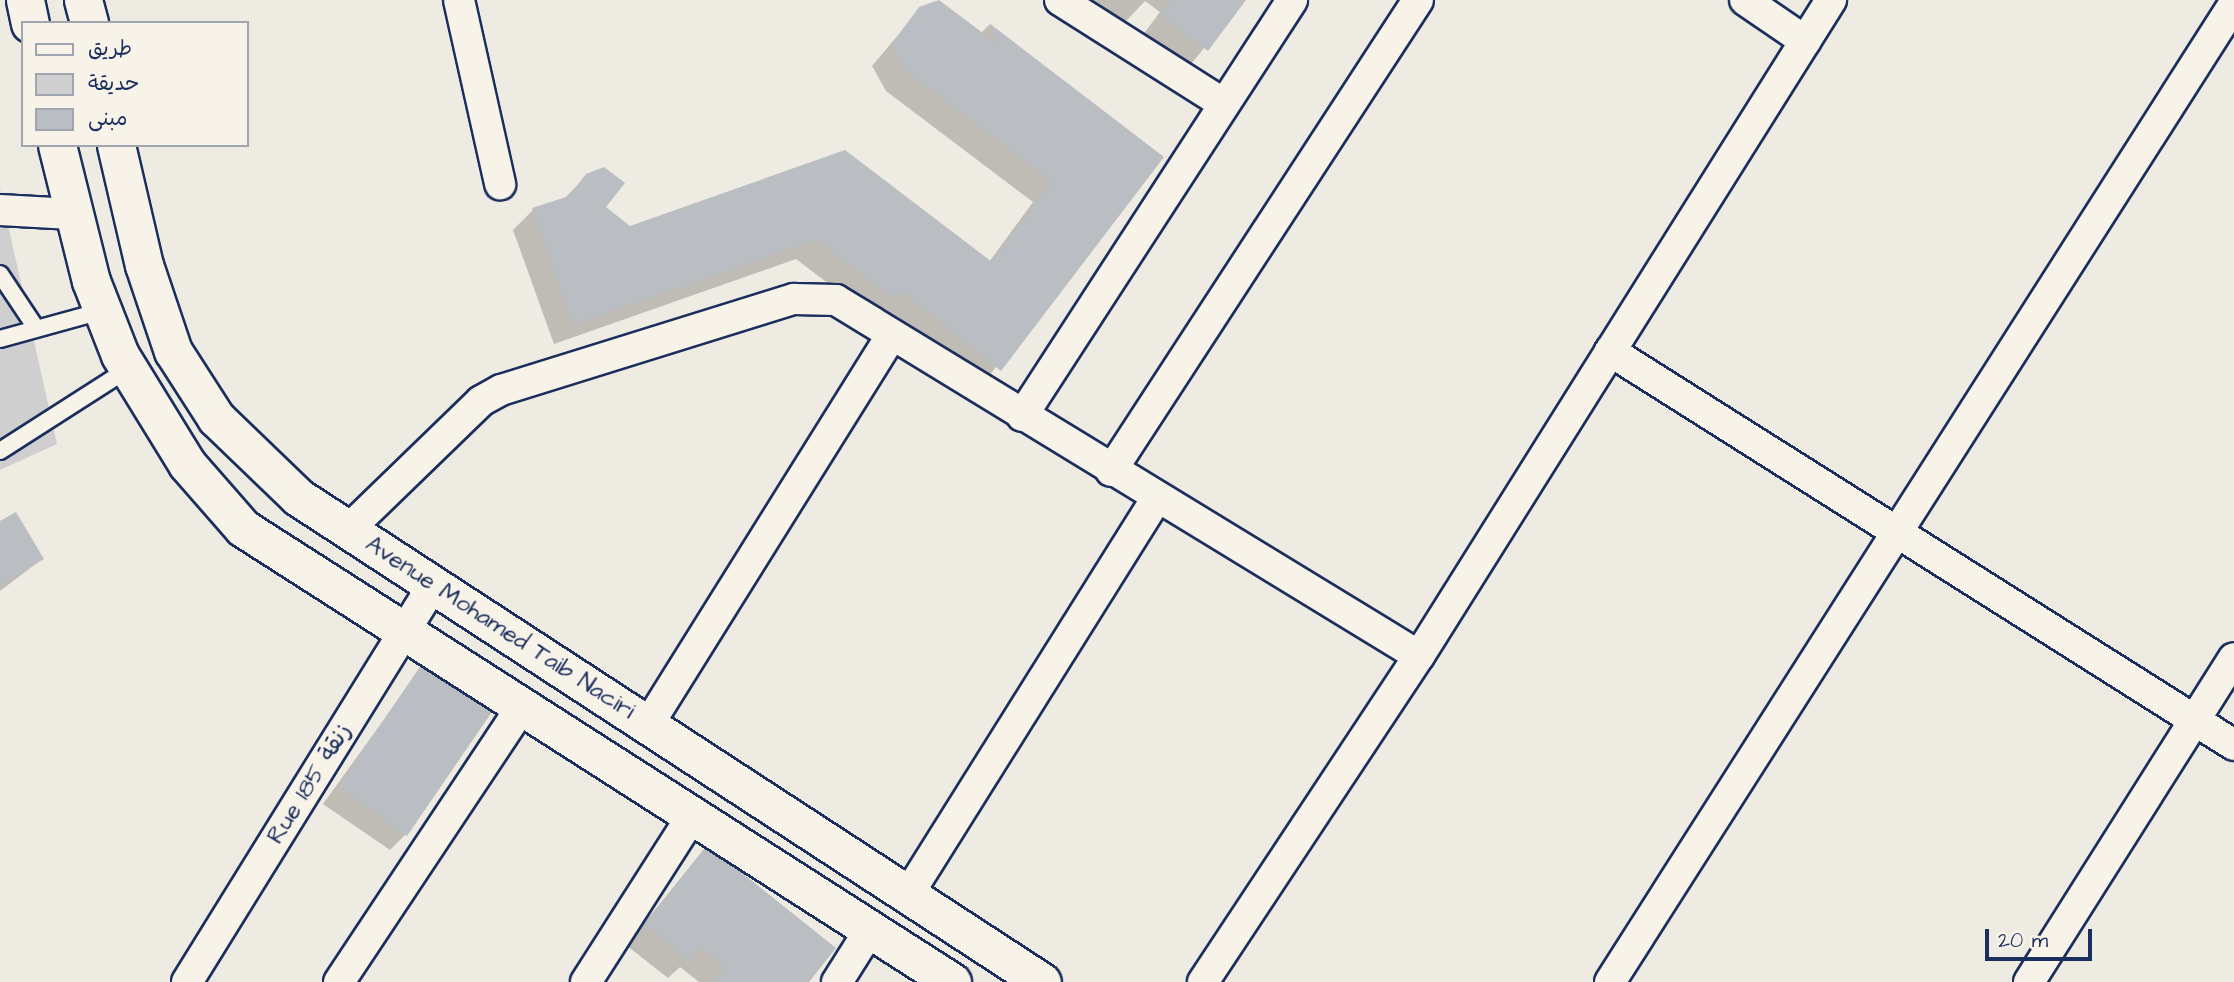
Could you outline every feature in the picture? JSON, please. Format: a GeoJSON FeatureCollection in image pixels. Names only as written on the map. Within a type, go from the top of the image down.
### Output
{"type":"FeatureCollection","features":[{"type":"Feature","properties":{"kind":"street"},"geometry":{"type":"LineString","coordinates":[[25,0],[30,21]]}},
{"type":"Feature","properties":{"kind":"street"},"geometry":{"type":"LineString","coordinates":[[83,0],[88,21]]}},
{"type":"Feature","properties":{"kind":"street"},"geometry":{"type":"LineString","coordinates":[[459,0],[500,184]]}},
{"type":"Feature","properties":{"kind":"street"},"geometry":{"type":"LineString","coordinates":[[1060,0],[1224,104]]}},
{"type":"Feature","properties":{"kind":"street"},"geometry":{"type":"LineString","coordinates":[[1022,416],[1292,0]]}},
{"type":"Feature","properties":{"kind":"street"},"geometry":{"type":"LineString","coordinates":[[1111,471],[1418,0]]}},
{"type":"Feature","properties":{"kind":"street"},"geometry":{"type":"LineString","coordinates":[[1745,0],[1805,41]]}},
{"type":"Feature","properties":{"kind":"street"},"geometry":{"type":"LineString","coordinates":[[1203,982],[1419,656],[1831,0]]}},
{"type":"Feature","properties":{"kind":"street"},"geometry":{"type":"LineString","coordinates":[[1610,982],[1901,533],[2234,4]]}},
{"type":"Feature","properties":{"kind":"street"},"geometry":{"type":"LineString","coordinates":[[57,147],[72,214],[102,311],[128,369],[187,464],[243,528],[952,982]]}},
{"type":"Feature","properties":{"kind":"street","name":"Avenue Mohamed Taib Naciri"},"geometry":{"type":"LineString","coordinates":[[117,147],[144,265],[173,351],[216,418],[298,497],[1042,982]]}},
{"type":"Feature","properties":{"kind":"street"},"geometry":{"type":"LineString","coordinates":[[0,210],[72,214]]}},
{"type":"Feature","properties":{"kind":"street"},"geometry":{"type":"LineString","coordinates":[[348,530],[481,401],[500,390],[794,299],[836,300],[1156,499],[1419,656]]}},
{"type":"Feature","properties":{"kind":"street"},"geometry":{"type":"LineString","coordinates":[[648,725],[892,335]]}},
{"type":"Feature","properties":{"kind":"street"},"geometry":{"type":"LineString","coordinates":[[1610,351],[2234,745]]}},
{"type":"Feature","properties":{"kind":"street"},"geometry":{"type":"LineString","coordinates":[[909,893],[1156,499]]}},
{"type":"Feature","properties":{"kind":"street","name":"Rue 185 زنقة"},"geometry":{"type":"LineString","coordinates":[[187,982],[433,586]]}},
{"type":"Feature","properties":{"kind":"street"},"geometry":{"type":"LineString","coordinates":[[2029,982],[2234,658]]}},
{"type":"Feature","properties":{"kind":"street"},"geometry":{"type":"LineString","coordinates":[[339,982],[522,707]]}},
{"type":"Feature","properties":{"kind":"street"},"geometry":{"type":"LineString","coordinates":[[586,982],[692,816]]}},
{"type":"Feature","properties":{"kind":"street"},"geometry":{"type":"LineString","coordinates":[[836,982],[870,928]]}},
{"type":"Feature","properties":{"kind":"lane"},"geometry":{"type":"LineString","coordinates":[[0,274],[36,328]]}},
{"type":"Feature","properties":{"kind":"lane"},"geometry":{"type":"LineString","coordinates":[[0,339],[102,311]]}},
{"type":"Feature","properties":{"kind":"lane"},"geometry":{"type":"LineString","coordinates":[[0,451],[128,369]]}},
{"type":"Feature","properties":{"kind":"green space"},"geometry":{"type":"Polygon","coordinates":[[[0,189],[57,444],[0,470],[0,189]]]}},
{"type":"Feature","properties":{"kind":"building"},"geometry":{"type":"Polygon","coordinates":[[[939,0],[996,43],[989,23],[1164,157],[1001,371],[904,293],[891,297],[816,240],[573,325],[532,208],[569,196],[586,174],[604,167],[625,183],[606,207],[630,226],[845,150],[992,262],[1052,182],[906,71],[891,45],[919,7],[939,0]]]}},
{"type":"Feature","properties":{"kind":"building"},"geometry":{"type":"Polygon","coordinates":[[[1172,0],[1246,0],[1208,51],[1161,16],[1172,0]]]}},
{"type":"Feature","properties":{"kind":"building"},"geometry":{"type":"Polygon","coordinates":[[[16,512],[44,559],[0,585],[0,521],[16,512]]]}},
{"type":"Feature","properties":{"kind":"building"},"geometry":{"type":"Polygon","coordinates":[[[428,655],[498,703],[407,836],[338,787],[428,655]]]}},
{"type":"Feature","properties":{"kind":"building"},"geometry":{"type":"Polygon","coordinates":[[[707,845],[836,948],[809,982],[714,982],[725,968],[699,947],[689,960],[644,924],[707,845]]]}}]}
